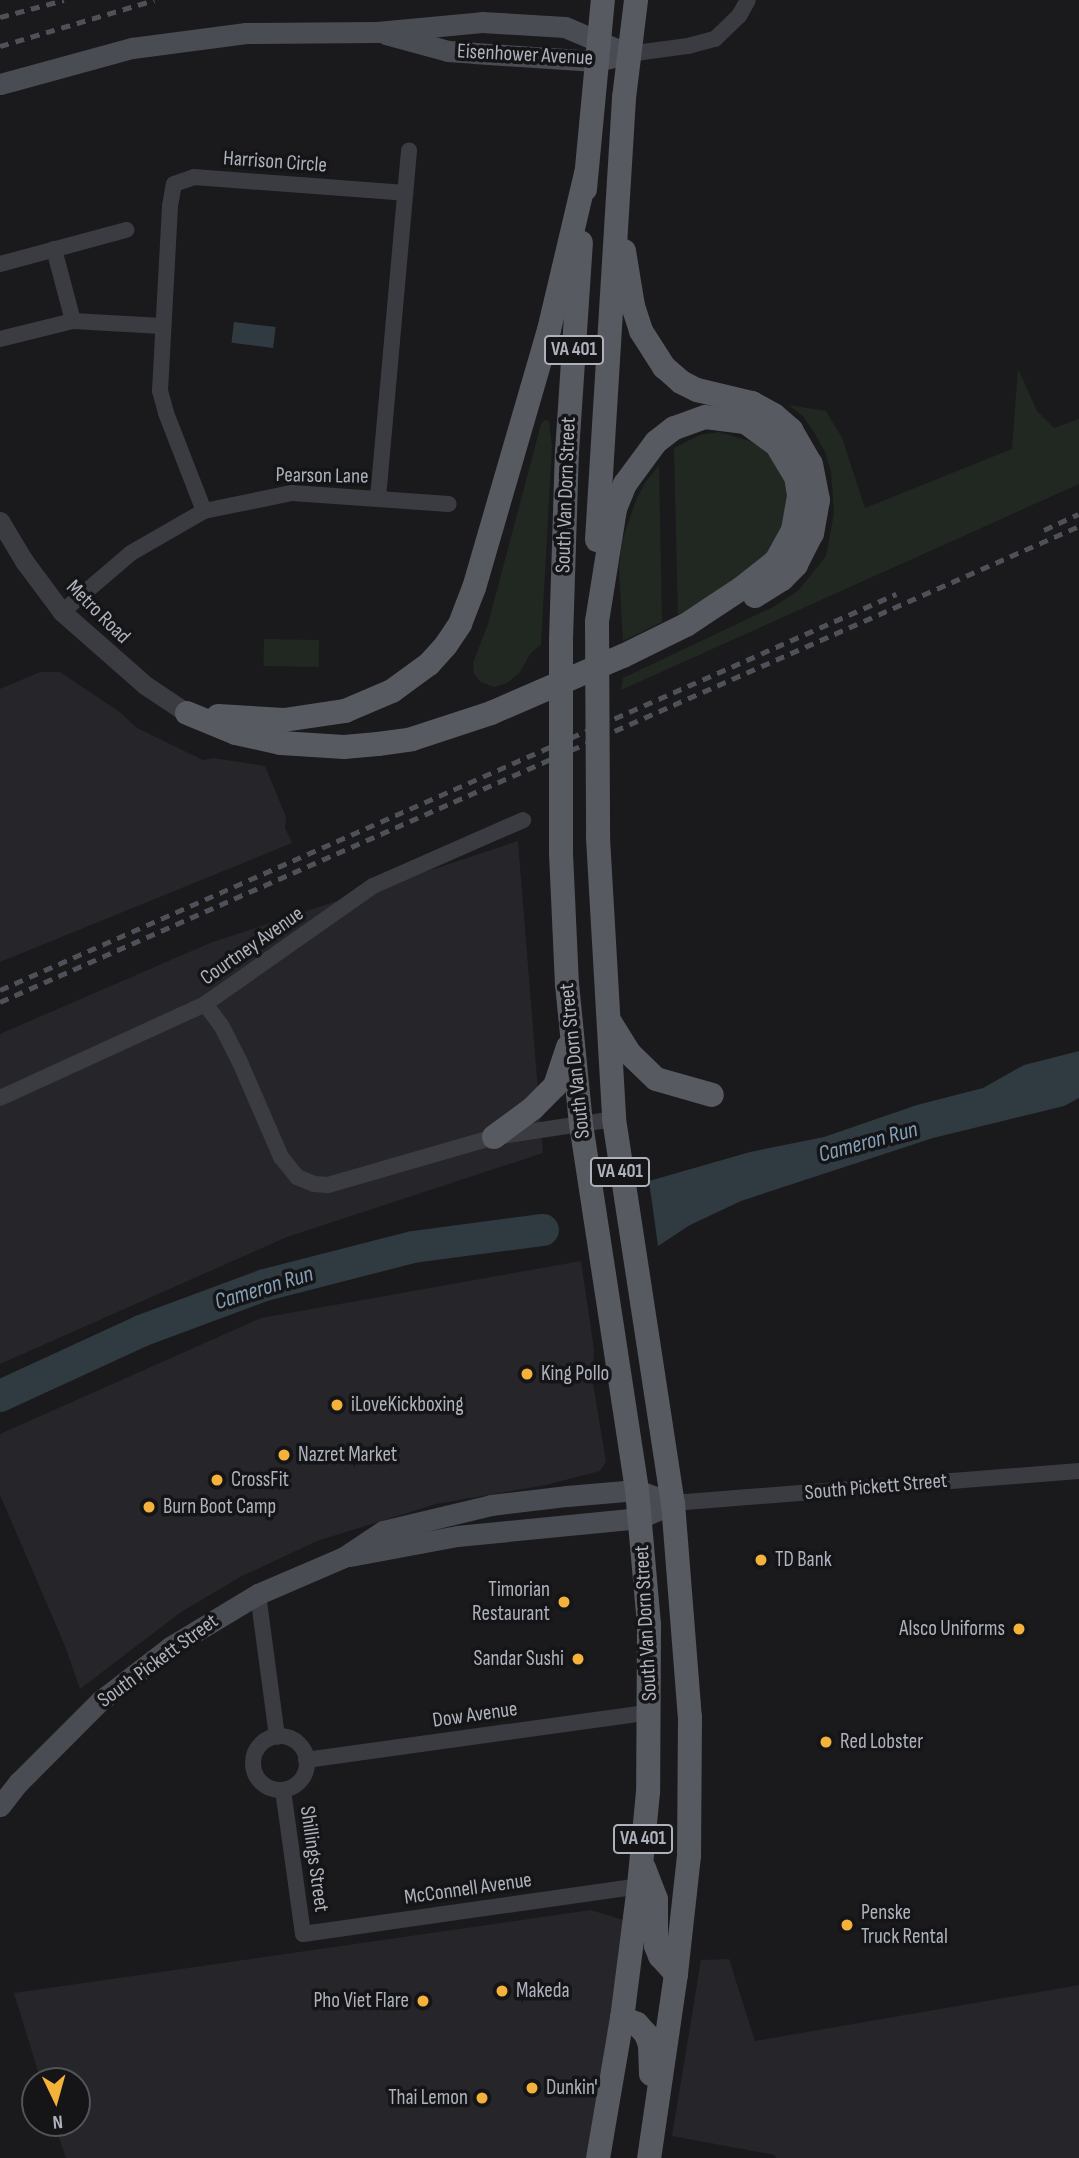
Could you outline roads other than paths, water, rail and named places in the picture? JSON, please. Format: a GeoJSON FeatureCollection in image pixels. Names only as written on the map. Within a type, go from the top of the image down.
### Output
{"type":"FeatureCollection","features":[{"type":"Feature","properties":{"kind":"main road","name":"South Van Dorn Street"},"geometry":{"type":"LineString","coordinates":[[598,2158],[622,2018],[639,1886],[650,1712],[649,1625],[637,1490],[580,1124],[563,932],[561,640],[567,452],[586,173],[603,0]]}},
{"type":"Feature","properties":{"kind":"main road","name":"South Van Dorn Street"},"geometry":{"type":"LineString","coordinates":[[636,0],[628,54],[597,523],[598,838],[614,1119],[673,1503],[690,1738],[689,1856],[676,1974],[650,2148]]}},
{"type":"Feature","properties":{"kind":"main road","name":"Eisenhower Avenue"},"geometry":{"type":"LineString","coordinates":[[0,84],[132,48],[214,35],[377,32],[482,22],[565,27],[597,51]]}},
{"type":"Feature","properties":{"kind":"main road","name":"Eisenhower Avenue"},"geometry":{"type":"LineString","coordinates":[[377,32],[448,51],[597,51],[628,54]]}},
{"type":"Feature","properties":{"kind":"main road"},"geometry":{"type":"LineString","coordinates":[[187,713],[284,720],[345,711],[392,691],[429,664],[446,645],[460,624],[474,588],[549,330],[586,173]]}},
{"type":"Feature","properties":{"kind":"main road"},"geometry":{"type":"LineString","coordinates":[[187,713],[236,733],[281,743],[344,747],[412,739],[491,713],[623,656],[686,625],[727,610],[782,579],[796,565],[817,516],[816,482],[803,446],[774,415],[752,403],[697,390],[681,382],[664,367],[650,348],[633,306],[619,189]]}},
{"type":"Feature","properties":{"kind":"main road"},"geometry":{"type":"LineString","coordinates":[[597,622],[615,509],[639,462],[656,442],[674,428],[705,417],[745,422],[777,445],[796,477],[798,513],[788,540],[776,561],[742,589],[686,625]]}},
{"type":"Feature","properties":{"kind":"main road"},"geometry":{"type":"LineString","coordinates":[[608,1019],[629,1052],[656,1080],[712,1095]]}},
{"type":"Feature","properties":{"kind":"main road"},"geometry":{"type":"LineString","coordinates":[[494,1137],[533,1108],[555,1086],[561,1075],[572,1029]]}},
{"type":"Feature","properties":{"kind":"main road","name":"South Pickett Street"},"geometry":{"type":"LineString","coordinates":[[0,1806],[19,1782],[100,1701],[170,1647],[258,1594],[344,1557],[383,1531],[445,1515],[529,1501],[637,1490],[673,1503]]}},
{"type":"Feature","properties":{"kind":"main road","name":"South Pickett Street"},"geometry":{"type":"LineString","coordinates":[[344,1557],[457,1536],[640,1518],[673,1503]]}},
{"type":"Feature","properties":{"kind":"main road"},"geometry":{"type":"LineString","coordinates":[[641,1861],[656,1899],[656,1945],[660,1956],[676,1974]]}},
{"type":"Feature","properties":{"kind":"main road"},"geometry":{"type":"LineString","coordinates":[[622,2018],[637,2024],[646,2034],[650,2045],[650,2148]]}},
{"type":"Feature","properties":{"kind":"street"},"geometry":{"type":"LineString","coordinates":[[628,54],[688,46],[715,38],[739,16],[748,0]]}},
{"type":"Feature","properties":{"kind":"street"},"geometry":{"type":"LineString","coordinates":[[378,498],[409,150]]}},
{"type":"Feature","properties":{"kind":"street","name":"Harrison Circle"},"geometry":{"type":"LineString","coordinates":[[204,511],[160,391],[170,206],[174,184],[181,179],[194,177],[405,193]]}},
{"type":"Feature","properties":{"kind":"street"},"geometry":{"type":"LineString","coordinates":[[0,264],[127,230]]}},
{"type":"Feature","properties":{"kind":"street"},"geometry":{"type":"LineString","coordinates":[[54,250],[73,321]]}},
{"type":"Feature","properties":{"kind":"street"},"geometry":{"type":"LineString","coordinates":[[0,339],[73,321],[162,326]]}},
{"type":"Feature","properties":{"kind":"street","name":"Pearson Lane"},"geometry":{"type":"LineString","coordinates":[[62,612],[131,553],[204,511],[292,493],[449,504]]}},
{"type":"Feature","properties":{"kind":"street","name":"Metro Road"},"geometry":{"type":"LineString","coordinates":[[0,521],[24,561],[62,612],[145,685],[187,713]]}},
{"type":"Feature","properties":{"kind":"street","name":"Courtney Avenue"},"geometry":{"type":"LineString","coordinates":[[0,1098],[205,1004],[373,886],[523,820]]}},
{"type":"Feature","properties":{"kind":"street"},"geometry":{"type":"LineString","coordinates":[[205,1004],[221,1025],[239,1060],[281,1157],[297,1177],[328,1185],[494,1137],[614,1119]]}},
{"type":"Feature","properties":{"kind":"street","name":"South Pickett Street"},"geometry":{"type":"LineString","coordinates":[[673,1503],[1079,1471]]}},
{"type":"Feature","properties":{"kind":"street"},"geometry":{"type":"LineString","coordinates":[[258,1594],[277,1737]]}},
{"type":"Feature","properties":{"kind":"street","name":"Dow Avenue"},"geometry":{"type":"LineString","coordinates":[[306,1760],[650,1712]]}},
{"type":"Feature","properties":{"kind":"street"},"geometry":{"type":"LineString","coordinates":[[277,1737],[296,1742],[306,1760],[302,1778],[284,1790],[263,1785],[253,1767],[258,1747],[277,1737]]}},
{"type":"Feature","properties":{"kind":"street","name":"Shillings Street"},"geometry":{"type":"LineString","coordinates":[[284,1790],[303,1934]]}},
{"type":"Feature","properties":{"kind":"street","name":"McConnell Avenue"},"geometry":{"type":"LineString","coordinates":[[303,1934],[639,1886]]}},
{"type":"Feature","properties":{"kind":"water"},"geometry":{"type":"Polygon","coordinates":[[[234,322],[276,327],[273,348],[231,343],[234,322]]]}},
{"type":"Feature","properties":{"kind":"water"},"geometry":{"type":"Polygon","coordinates":[[[1079,1051],[1079,1098],[1064,1106],[933,1138],[741,1201],[690,1225],[658,1246],[649,1181],[750,1152],[824,1137],[917,1105],[983,1088],[1024,1065],[1079,1051]]]}},
{"type":"Feature","properties":{"kind":"waterway","name":"Cameron Run"},"geometry":{"type":"LineString","coordinates":[[0,1396],[141,1331],[265,1285],[413,1247],[543,1230]]}},
{"type":"Feature","properties":{"kind":"railway"},"geometry":{"type":"LineString","coordinates":[[0,17],[64,0]]}},
{"type":"Feature","properties":{"kind":"railway"},"geometry":{"type":"LineString","coordinates":[[0,46],[154,0]]}},
{"type":"Feature","properties":{"kind":"railway"},"geometry":{"type":"LineString","coordinates":[[1044,530],[1079,514]]}},
{"type":"Feature","properties":{"kind":"railway"},"geometry":{"type":"LineString","coordinates":[[0,1002],[1079,526]]}},
{"type":"Feature","properties":{"kind":"railway"},"geometry":{"type":"LineString","coordinates":[[0,990],[896,594]]}},
{"type":"Feature","properties":{"kind":"place","name":"King Pollo"},"geometry":{"type":"Point","coordinates":[527,1374]}},
{"type":"Feature","properties":{"kind":"place","name":"iLoveKickboxing"},"geometry":{"type":"Point","coordinates":[337,1405]}},
{"type":"Feature","properties":{"kind":"place","name":"Nazret Market"},"geometry":{"type":"Point","coordinates":[284,1455]}},
{"type":"Feature","properties":{"kind":"place","name":"CrossFit"},"geometry":{"type":"Point","coordinates":[217,1480]}},
{"type":"Feature","properties":{"kind":"place","name":"Burn Boot Camp"},"geometry":{"type":"Point","coordinates":[149,1507]}},
{"type":"Feature","properties":{"kind":"place","name":"TD Bank"},"geometry":{"type":"Point","coordinates":[761,1560]}},
{"type":"Feature","properties":{"kind":"place","name":"Timorian Restaurant"},"geometry":{"type":"Point","coordinates":[564,1602]}},
{"type":"Feature","properties":{"kind":"place","name":"Alsco Uniforms"},"geometry":{"type":"Point","coordinates":[1019,1629]}},
{"type":"Feature","properties":{"kind":"place","name":"Sandar Sushi"},"geometry":{"type":"Point","coordinates":[578,1659]}},
{"type":"Feature","properties":{"kind":"place","name":"Red Lobster"},"geometry":{"type":"Point","coordinates":[826,1742]}},
{"type":"Feature","properties":{"kind":"place","name":"Penske Truck Rental"},"geometry":{"type":"Point","coordinates":[847,1925]}},
{"type":"Feature","properties":{"kind":"place","name":"Makeda"},"geometry":{"type":"Point","coordinates":[502,1991]}},
{"type":"Feature","properties":{"kind":"place","name":"Pho Viet Flare"},"geometry":{"type":"Point","coordinates":[423,2001]}},
{"type":"Feature","properties":{"kind":"place","name":"Dunkin'"},"geometry":{"type":"Point","coordinates":[532,2088]}},
{"type":"Feature","properties":{"kind":"place","name":"Thai Lemon"},"geometry":{"type":"Point","coordinates":[482,2098]}}]}
